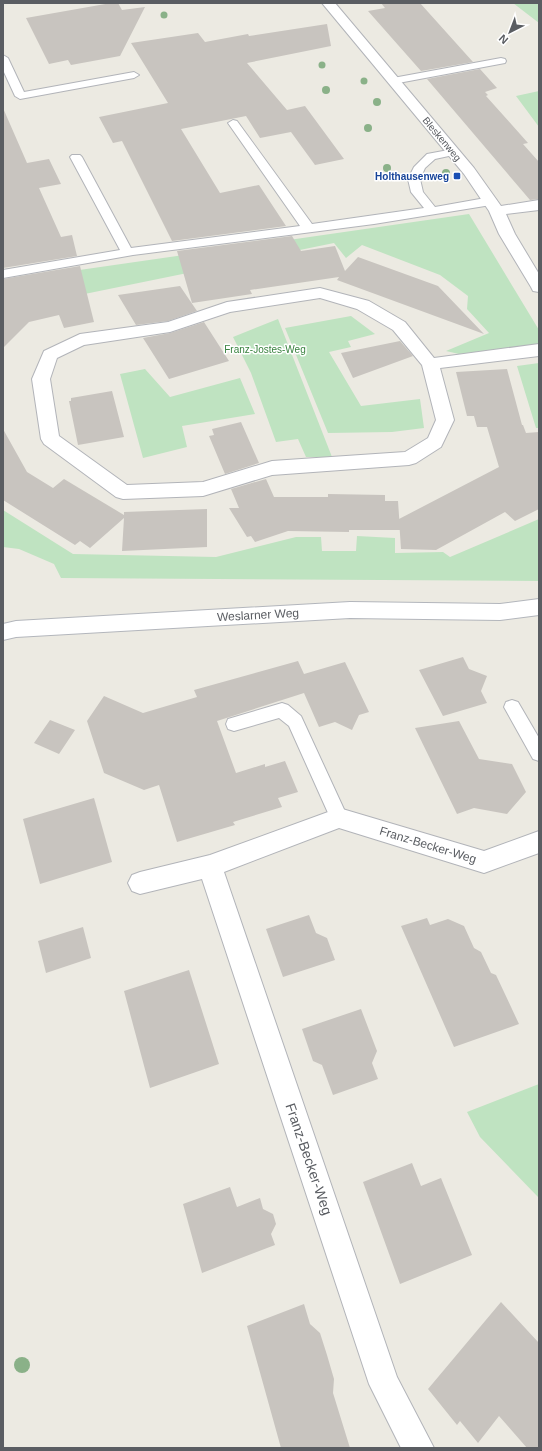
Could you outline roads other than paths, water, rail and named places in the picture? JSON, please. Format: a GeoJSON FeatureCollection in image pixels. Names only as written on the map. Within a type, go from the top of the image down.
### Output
{"type":"FeatureCollection","features":[{"type":"Feature","properties":{"kind":"street","name":"Bleskenweg"},"geometry":{"type":"LineString","coordinates":[[328,3],[454,152],[494,206],[507,234],[539,287]]}},
{"type":"Feature","properties":{"kind":"street"},"geometry":{"type":"LineString","coordinates":[[494,206],[539,205]]}},
{"type":"Feature","properties":{"kind":"street"},"geometry":{"type":"LineString","coordinates":[[320,293],[364,305],[399,326],[430,364],[445,420],[435,442],[410,458],[272,468],[203,489],[123,492],[50,438],[41,379],[50,355],[80,340],[170,327],[227,307],[320,293]]}},
{"type":"Feature","properties":{"kind":"street"},"geometry":{"type":"LineString","coordinates":[[430,364],[539,350]]}},
{"type":"Feature","properties":{"kind":"street","name":"Weslarner Weg"},"geometry":{"type":"LineString","coordinates":[[7,629],[350,610],[500,612],[539,607]]}},
{"type":"Feature","properties":{"kind":"street","name":"Weslarner Weg"},"geometry":{"type":"LineString","coordinates":[[500,612],[539,620]]}},
{"type":"Feature","properties":{"kind":"street"},"geometry":{"type":"LineString","coordinates":[[140,883],[210,866],[339,818]]}},
{"type":"Feature","properties":{"kind":"street","name":"Franz-Becker-Weg"},"geometry":{"type":"LineString","coordinates":[[339,818],[484,862],[539,842]]}},
{"type":"Feature","properties":{"kind":"street","name":"Franz-Becker-Weg"},"geometry":{"type":"LineString","coordinates":[[210,866],[384,1384],[418,1448]]}},
{"type":"Feature","properties":{"kind":"lane"},"geometry":{"type":"LineString","coordinates":[[3,58],[20,96],[134,75]]}},
{"type":"Feature","properties":{"kind":"lane"},"geometry":{"type":"LineString","coordinates":[[393,81],[501,60]]}},
{"type":"Feature","properties":{"kind":"lane"},"geometry":{"type":"LineString","coordinates":[[233,123],[308,228]]}},
{"type":"Feature","properties":{"kind":"lane"},"geometry":{"type":"LineString","coordinates":[[431,210],[417,192],[414,179],[420,167],[431,156],[454,152]]}},
{"type":"Feature","properties":{"kind":"lane"},"geometry":{"type":"LineString","coordinates":[[76,157],[127,252]]}},
{"type":"Feature","properties":{"kind":"lane"},"geometry":{"type":"LineString","coordinates":[[3,274],[127,252],[374,220],[431,210],[494,206]]}},
{"type":"Feature","properties":{"kind":"lane"},"geometry":{"type":"LineString","coordinates":[[512,706],[539,754]]}},
{"type":"Feature","properties":{"kind":"lane"},"geometry":{"type":"LineString","coordinates":[[234,724],[282,710],[295,721],[339,818]]}},
{"type":"Feature","properties":{"kind":"place","name":"Holthausenweg"},"geometry":{"type":"Point","coordinates":[457,176]}},
{"type":"Feature","properties":{"kind":"park label","name":"Franz-Jostes-Weg"},"geometry":{"type":"Point","coordinates":[265,349]}}]}
